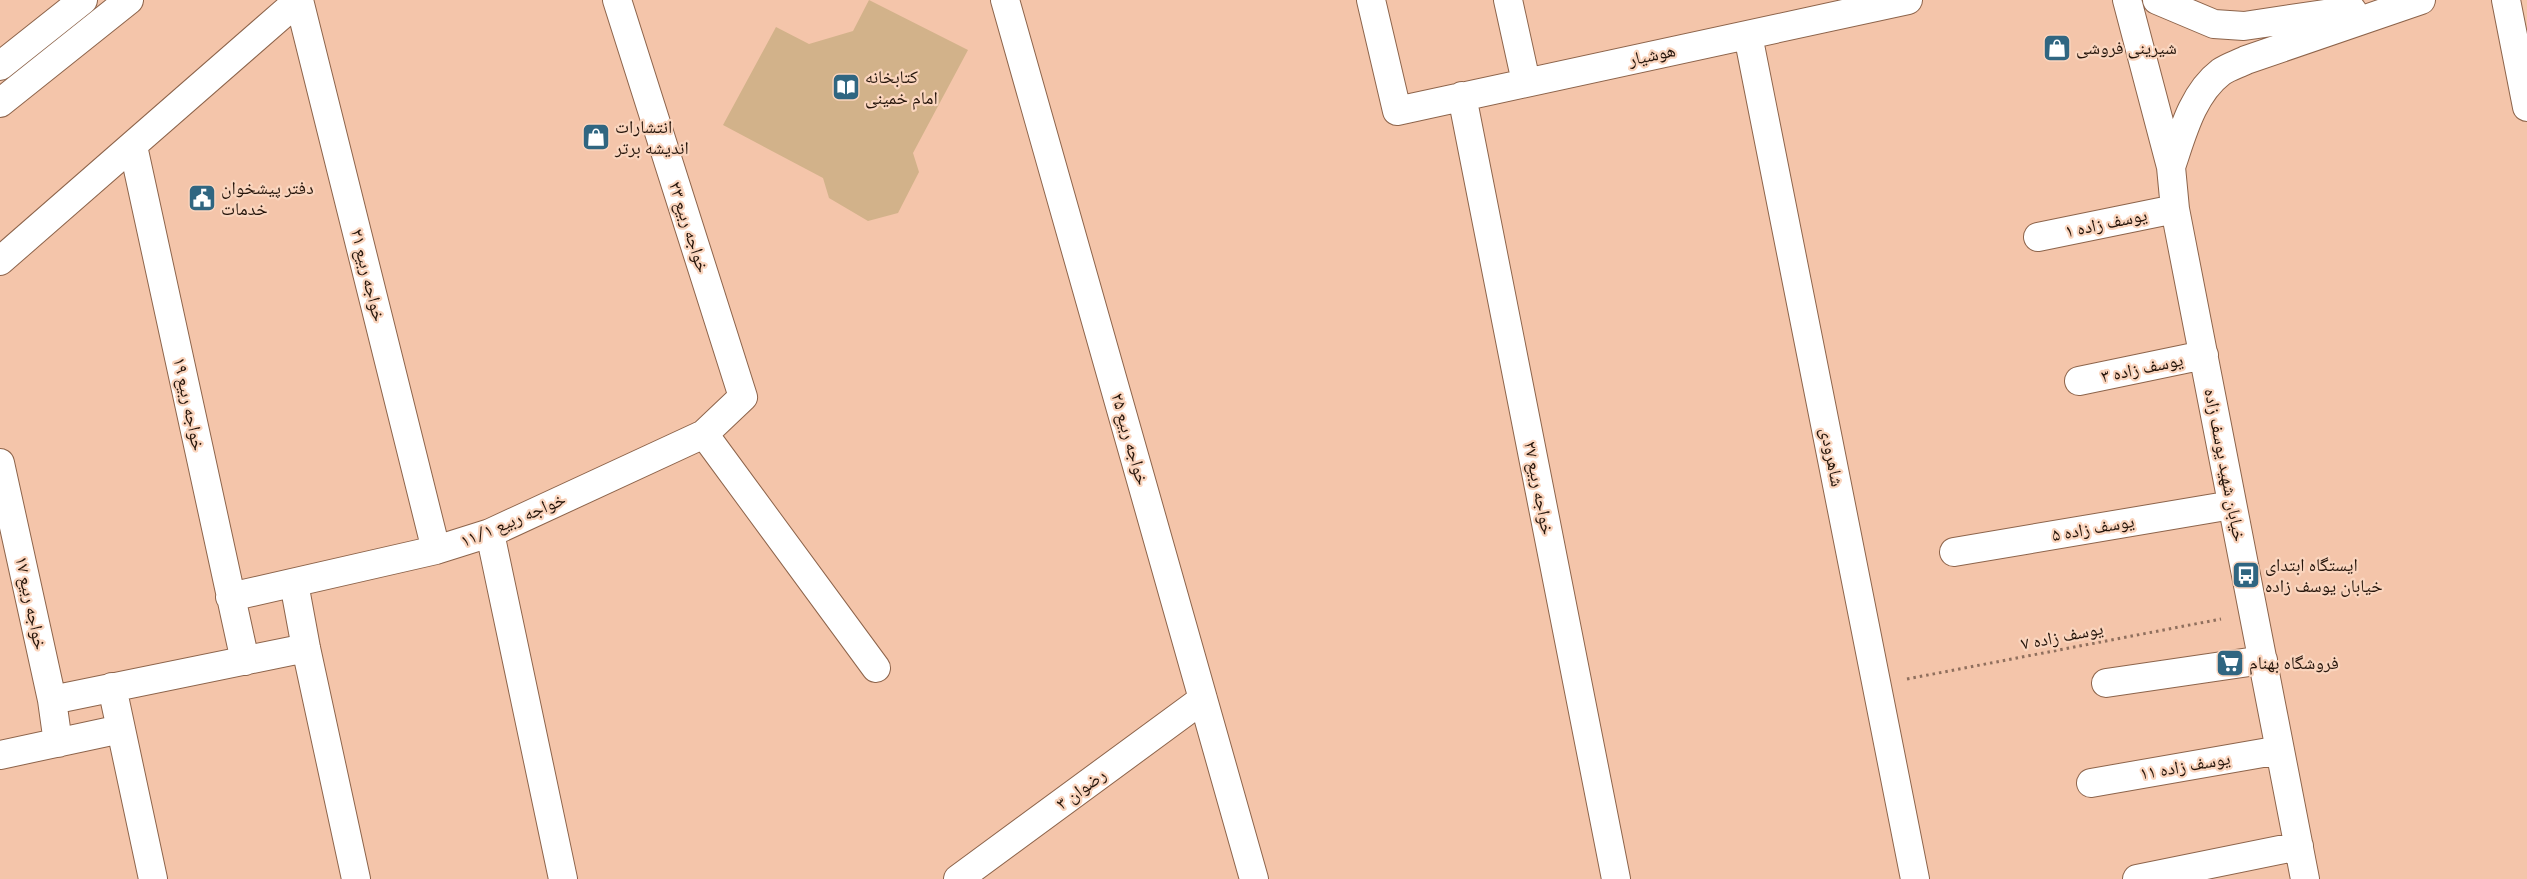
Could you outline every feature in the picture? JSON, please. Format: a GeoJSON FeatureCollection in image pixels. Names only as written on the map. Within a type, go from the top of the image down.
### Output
{"type":"FeatureCollection","features":[{"type":"Feature","properties":{"kind":"street"},"geometry":{"type":"LineString","coordinates":[[0,66],[83,0]]}},
{"type":"Feature","properties":{"kind":"street"},"geometry":{"type":"LineString","coordinates":[[0,103],[129,0]]}},
{"type":"Feature","properties":{"kind":"street"},"geometry":{"type":"LineString","coordinates":[[0,261],[299,0]]}},
{"type":"Feature","properties":{"kind":"street","name":"خواجه ربیع ۲۱"},"geometry":{"type":"LineString","coordinates":[[299,0],[436,550]]}},
{"type":"Feature","properties":{"kind":"street","name":"خواجه ربیع ۲۳"},"geometry":{"type":"LineString","coordinates":[[617,0],[743,397]]}},
{"type":"Feature","properties":{"kind":"street","name":"خواجه ربیع ۲۵"},"geometry":{"type":"LineString","coordinates":[[1005,0],[1254,879]]}},
{"type":"Feature","properties":{"kind":"street","name":"هوشیار"},"geometry":{"type":"LineString","coordinates":[[1371,0],[1397,111],[1908,0]]}},
{"type":"Feature","properties":{"kind":"street"},"geometry":{"type":"LineString","coordinates":[[1508,0],[1526,82]]}},
{"type":"Feature","properties":{"kind":"street","name":"خیابان شهید یوسف زاده"},"geometry":{"type":"LineString","coordinates":[[2126,0],[2170,167],[2175,209],[2305,879]]}},
{"type":"Feature","properties":{"kind":"street"},"geometry":{"type":"LineString","coordinates":[[2158,0],[2214,24],[2244,26],[2421,0]]}},
{"type":"Feature","properties":{"kind":"street"},"geometry":{"type":"LineString","coordinates":[[2170,167],[2188,117],[2205,90],[2221,72],[2246,60],[2421,0]]}},
{"type":"Feature","properties":{"kind":"street"},"geometry":{"type":"LineString","coordinates":[[2506,0],[2527,107]]}},
{"type":"Feature","properties":{"kind":"street","name":"شاهرودی"},"geometry":{"type":"LineString","coordinates":[[1748,34],[1915,879]]}},
{"type":"Feature","properties":{"kind":"street","name":"خواجه ربیع ۲۷"},"geometry":{"type":"LineString","coordinates":[[1462,96],[1616,879]]}},
{"type":"Feature","properties":{"kind":"street","name":"خواجه ربیع ۱۹"},"geometry":{"type":"LineString","coordinates":[[133,146],[244,662]]}},
{"type":"Feature","properties":{"kind":"street","name":"یوسف زاده ۱"},"geometry":{"type":"LineString","coordinates":[[2038,237],[2175,209]]}},
{"type":"Feature","properties":{"kind":"street","name":"یوسف زاده ۳"},"geometry":{"type":"LineString","coordinates":[[2080,381],[2204,355]]}},
{"type":"Feature","properties":{"kind":"street","name":"خواجه ربیع ۱۱/۱"},"geometry":{"type":"LineString","coordinates":[[230,597],[436,550],[490,533],[704,434],[743,397]]}},
{"type":"Feature","properties":{"kind":"street"},"geometry":{"type":"LineString","coordinates":[[704,434],[876,668]]}},
{"type":"Feature","properties":{"kind":"street","name":"خواجه ربیع ۱۷"},"geometry":{"type":"LineString","coordinates":[[0,463],[52,700],[58,743]]}},
{"type":"Feature","properties":{"kind":"street","name":"یوسف زاده ۵"},"geometry":{"type":"LineString","coordinates":[[1954,552],[2232,505]]}},
{"type":"Feature","properties":{"kind":"street"},"geometry":{"type":"LineString","coordinates":[[490,533],[563,879]]}},
{"type":"Feature","properties":{"kind":"street"},"geometry":{"type":"LineString","coordinates":[[294,583],[306,648],[356,879]]}},
{"type":"Feature","properties":{"kind":"street"},"geometry":{"type":"LineString","coordinates":[[52,700],[306,648]]}},
{"type":"Feature","properties":{"kind":"street"},"geometry":{"type":"LineString","coordinates":[[2106,683],[2263,660]]}},
{"type":"Feature","properties":{"kind":"street"},"geometry":{"type":"LineString","coordinates":[[112,687],[153,879]]}},
{"type":"Feature","properties":{"kind":"street","name":"رضوان ۳"},"geometry":{"type":"LineString","coordinates":[[958,879],[1203,699]]}},
{"type":"Feature","properties":{"kind":"street"},"geometry":{"type":"LineString","coordinates":[[0,755],[121,729]]}},
{"type":"Feature","properties":{"kind":"street","name":"یوسف زاده ۱۱"},"geometry":{"type":"LineString","coordinates":[[2091,783],[2280,750]]}},
{"type":"Feature","properties":{"kind":"street"},"geometry":{"type":"LineString","coordinates":[[2137,879],[2299,846]]}},
{"type":"Feature","properties":{"kind":"path","name":"یوسف زاده ۷"},"geometry":{"type":"LineString","coordinates":[[1876,685],[2253,613]]}},
{"type":"Feature","properties":{"kind":"building","name":"کتابخانه امام خمینی"},"geometry":{"type":"Polygon","coordinates":[[[869,0],[968,50],[913,153],[919,172],[898,213],[868,221],[829,198],[823,178],[723,125],[776,27],[809,44],[853,31],[869,0]]]}},
{"type":"Feature","properties":{"kind":"place","name":"شیرینی فروشی"},"geometry":{"type":"Point","coordinates":[2057,48]}},
{"type":"Feature","properties":{"kind":"place","name":"کتابخانه امام خمینی"},"geometry":{"type":"Point","coordinates":[846,87]}},
{"type":"Feature","properties":{"kind":"place","name":"انتشارات اندیشه برتر"},"geometry":{"type":"Point","coordinates":[596,137]}},
{"type":"Feature","properties":{"kind":"place","name":"دفتر پیشخوان خدمات"},"geometry":{"type":"Point","coordinates":[202,198]}},
{"type":"Feature","properties":{"kind":"place","name":"ایستگاه ابتدای خیابان یوسف زاده"},"geometry":{"type":"Point","coordinates":[2246,575]}},
{"type":"Feature","properties":{"kind":"place","name":"فروشگاه بهنام"},"geometry":{"type":"Point","coordinates":[2230,663]}}]}
